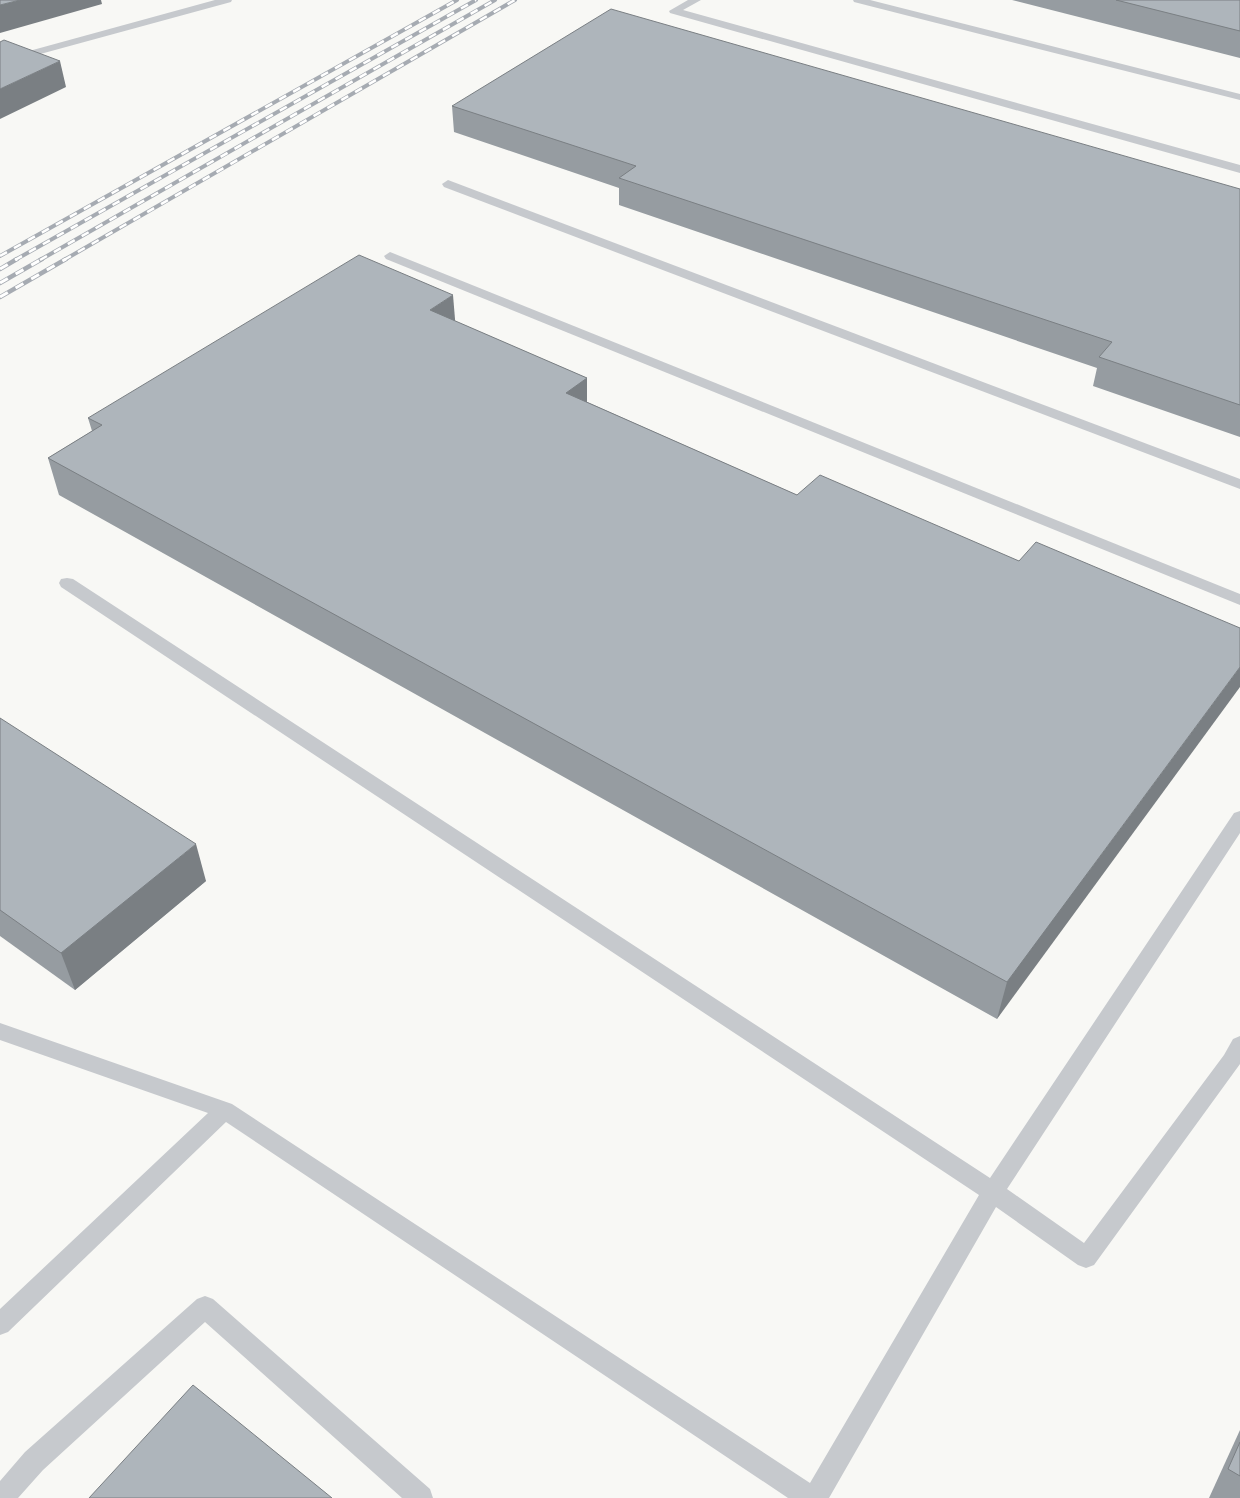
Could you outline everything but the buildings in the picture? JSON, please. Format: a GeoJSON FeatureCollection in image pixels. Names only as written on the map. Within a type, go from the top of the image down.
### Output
{"type":"FeatureCollection","features":[{"type":"Feature","properties":{"kind":"lane"},"geometry":{"type":"LineString","coordinates":[[0,62],[227,0]]}},
{"type":"Feature","properties":{"kind":"lane"},"geometry":{"type":"LineString","coordinates":[[696,0],[674,11],[1240,169]]}},
{"type":"Feature","properties":{"kind":"lane"},"geometry":{"type":"LineString","coordinates":[[858,0],[1240,97]]}},
{"type":"Feature","properties":{"kind":"lane"},"geometry":{"type":"LineString","coordinates":[[448,184],[1240,484]]}},
{"type":"Feature","properties":{"kind":"lane"},"geometry":{"type":"LineString","coordinates":[[390,256],[1240,600]]}},
{"type":"Feature","properties":{"kind":"lane"},"geometry":{"type":"LineString","coordinates":[[67,583],[993,1192],[1086,1258],[1231,1061],[1240,1045]]}},
{"type":"Feature","properties":{"kind":"lane"},"geometry":{"type":"LineString","coordinates":[[815,1498],[993,1192],[1240,818]]}},
{"type":"Feature","properties":{"kind":"lane"},"geometry":{"type":"LineString","coordinates":[[0,1031],[225,1110],[810,1498]]}},
{"type":"Feature","properties":{"kind":"lane"},"geometry":{"type":"LineString","coordinates":[[0,1324],[225,1110]]}},
{"type":"Feature","properties":{"kind":"lane"},"geometry":{"type":"LineString","coordinates":[[1,1498],[34,1461],[205,1307],[421,1498]]}},
{"type":"Feature","properties":{"kind":"railway"},"geometry":{"type":"LineString","coordinates":[[0,256],[457,0]]}},
{"type":"Feature","properties":{"kind":"railway"},"geometry":{"type":"LineString","coordinates":[[15,260],[476,0]]}},
{"type":"Feature","properties":{"kind":"railway"},"geometry":{"type":"LineString","coordinates":[[40,260],[495,0]]}},
{"type":"Feature","properties":{"kind":"railway"},"geometry":{"type":"LineString","coordinates":[[64,260],[515,0]]}},
{"type":"Feature","properties":{"kind":"railway"},"geometry":{"type":"LineString","coordinates":[[0,269],[17,259]]}},
{"type":"Feature","properties":{"kind":"railway"},"geometry":{"type":"LineString","coordinates":[[0,283],[42,259]]}},
{"type":"Feature","properties":{"kind":"railway"},"geometry":{"type":"LineString","coordinates":[[0,297],[66,259]]}}]}
